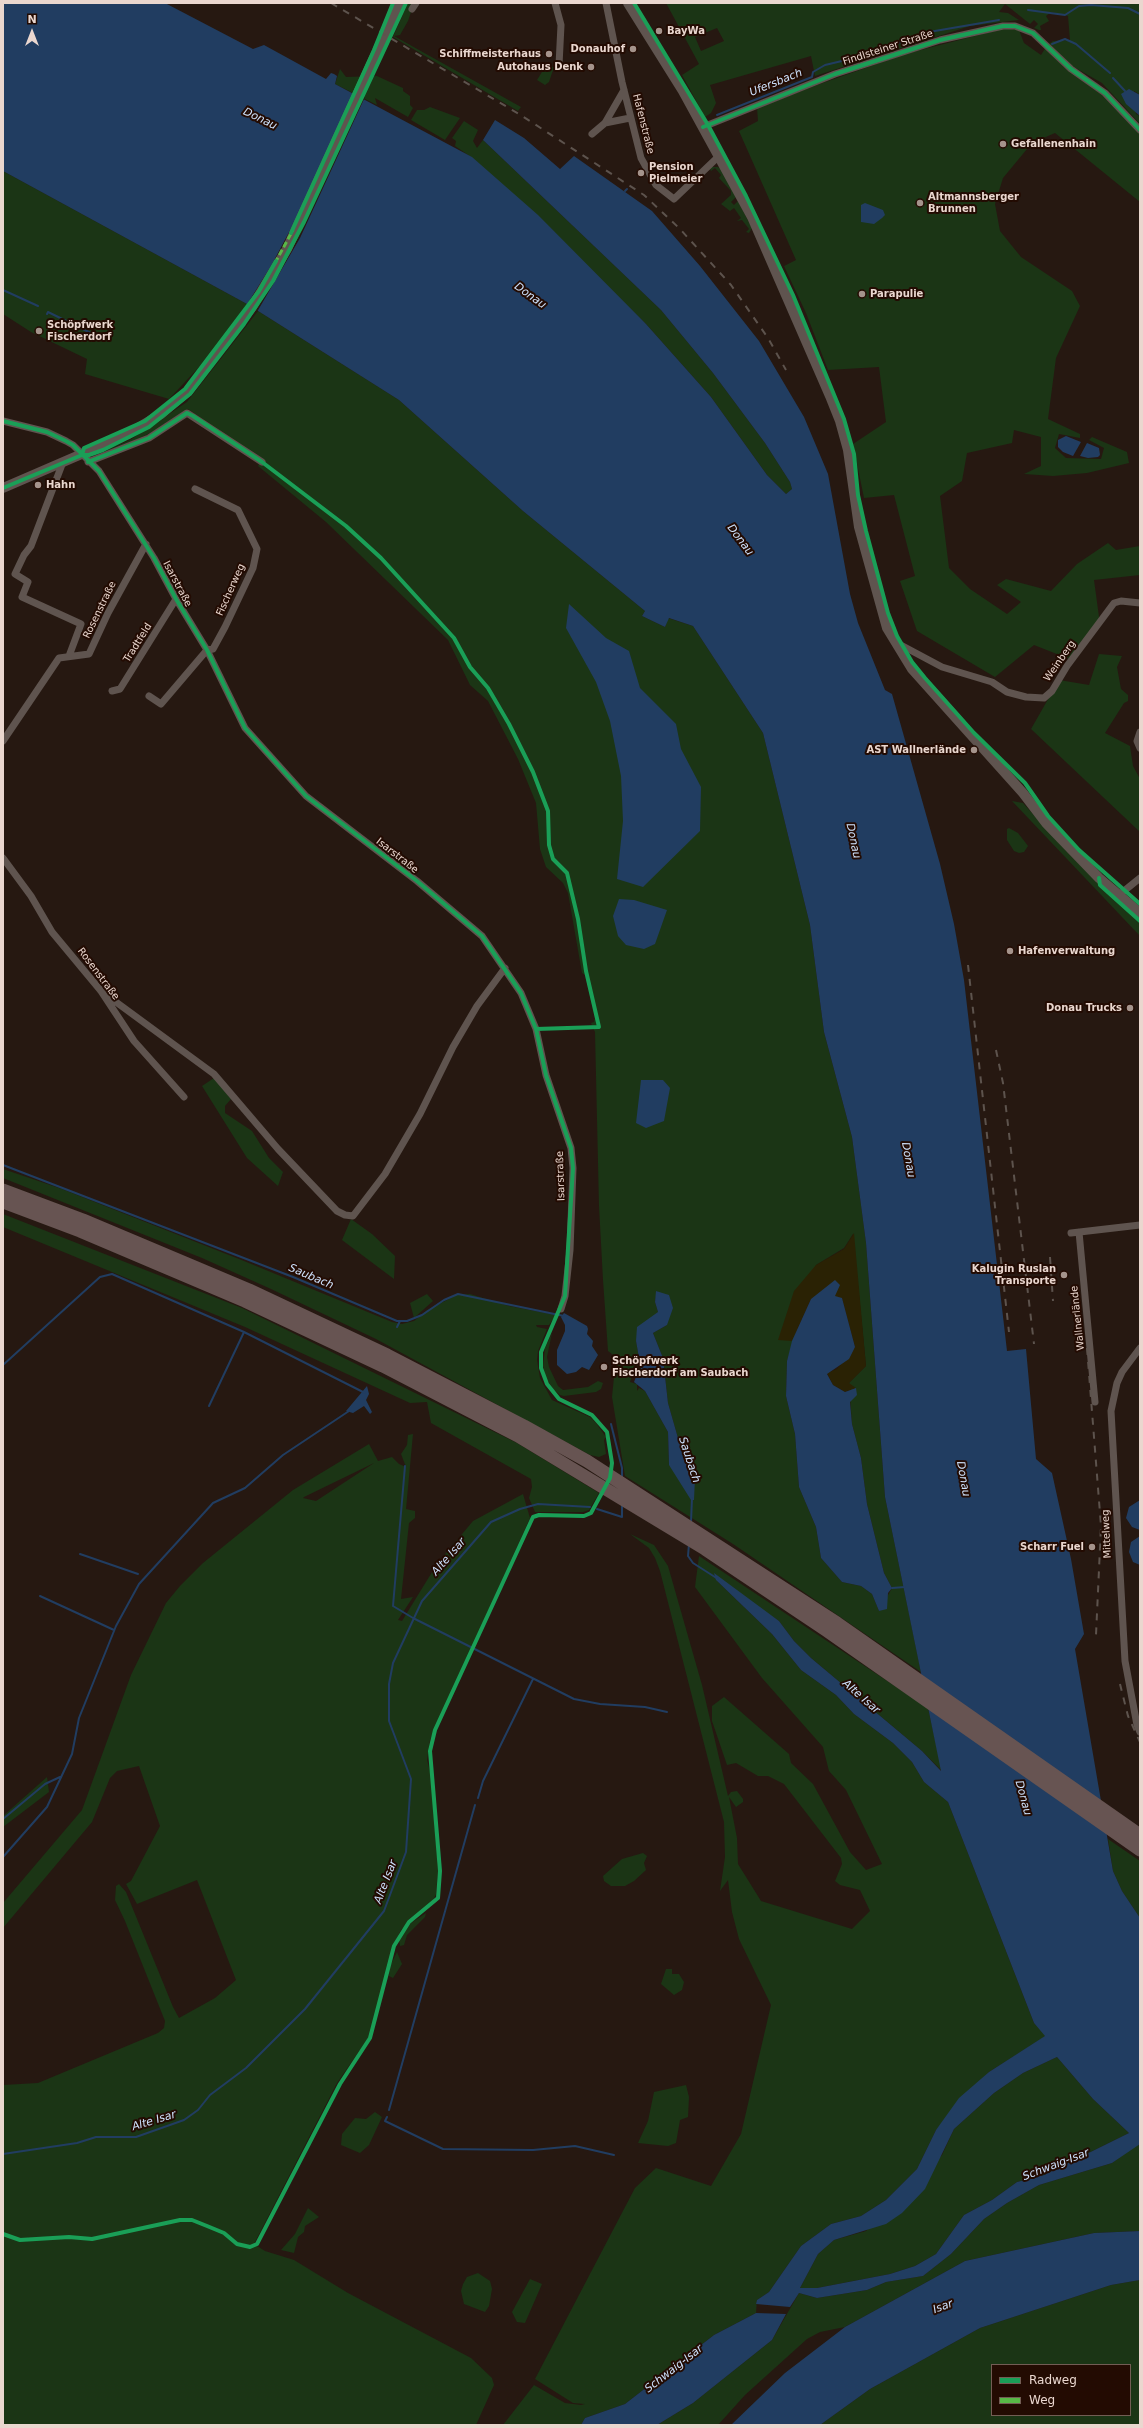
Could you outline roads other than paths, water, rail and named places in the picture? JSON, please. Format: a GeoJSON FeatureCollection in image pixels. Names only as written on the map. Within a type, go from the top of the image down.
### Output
{"type":"FeatureCollection","features":[{"type":"Feature","properties":{"kind":"highway"},"geometry":{"type":"LineString","coordinates":[[3,1190],[83,1220],[249,1290],[387,1355],[524,1426],[826,1630],[1140,1850]]}},
{"type":"Feature","properties":{"kind":"highway"},"geometry":{"type":"LineString","coordinates":[[3,1202],[80,1231],[252,1304],[383,1366],[518,1436],[583,1466],[837,1623],[1140,1835]]}},
{"type":"Feature","properties":{"kind":"main road"},"geometry":{"type":"LineString","coordinates":[[3,488],[63,462],[85,458],[147,424],[174,405],[188,391],[242,322],[271,278],[317,187],[399,3]]}},
{"type":"Feature","properties":{"kind":"main road"},"geometry":{"type":"LineString","coordinates":[[628,3],[703,127],[758,230],[840,421],[848,450],[859,527],[882,612],[895,642],[912,669],[931,692],[1023,793],[1046,823],[1119,895],[1140,913]]}},
{"type":"Feature","properties":{"kind":"street"},"geometry":{"type":"LineString","coordinates":[[556,3],[559,13],[561,33],[558,64]]}},
{"type":"Feature","properties":{"kind":"street","name":"Hafenstraße"},"geometry":{"type":"LineString","coordinates":[[607,3],[630,118],[641,158],[656,185],[674,199],[719,156]]}},
{"type":"Feature","properties":{"kind":"street","name":"Findlsteiner Straße"},"geometry":{"type":"LineString","coordinates":[[703,127],[817,80],[940,40],[995,26],[1015,26],[1033,33],[1071,69],[1105,93],[1140,130]]}},
{"type":"Feature","properties":{"kind":"street"},"geometry":{"type":"LineString","coordinates":[[592,134],[605,123],[624,90]]}},
{"type":"Feature","properties":{"kind":"street"},"geometry":{"type":"LineString","coordinates":[[605,123],[630,118]]}},
{"type":"Feature","properties":{"kind":"street"},"geometry":{"type":"LineString","coordinates":[[85,458],[148,438],[187,413],[262,462]]}},
{"type":"Feature","properties":{"kind":"street","name":"Isarstraße"},"geometry":{"type":"LineString","coordinates":[[3,421],[47,432],[74,445],[99,471],[111,487],[146,544],[176,599],[207,650],[245,728],[306,796],[417,881],[482,936],[522,992],[536,1029],[546,1075],[571,1148],[573,1168],[570,1250],[565,1296],[560,1309]]}},
{"type":"Feature","properties":{"kind":"street"},"geometry":{"type":"LineString","coordinates":[[63,462],[31,546],[24,555],[15,574],[28,582],[22,597],[81,624],[69,656]]}},
{"type":"Feature","properties":{"kind":"street","name":"Fischerweg"},"geometry":{"type":"LineString","coordinates":[[195,489],[238,510],[257,549],[253,568],[225,627],[213,649],[207,650]]}},
{"type":"Feature","properties":{"kind":"street","name":"Rosenstraße"},"geometry":{"type":"LineString","coordinates":[[3,741],[59,658],[69,656],[82,657],[89,654],[108,613],[146,544]]}},
{"type":"Feature","properties":{"kind":"street","name":"Tradtfeld"},"geometry":{"type":"LineString","coordinates":[[112,691],[120,689],[176,599]]}},
{"type":"Feature","properties":{"kind":"street","name":"Weinberg"},"geometry":{"type":"LineString","coordinates":[[895,642],[942,667],[992,682],[1007,692],[1026,697],[1044,698],[1052,691],[1068,666],[1114,603],[1121,601],[1140,603]]}},
{"type":"Feature","properties":{"kind":"street"},"geometry":{"type":"LineString","coordinates":[[149,696],[161,704],[207,650]]}},
{"type":"Feature","properties":{"kind":"street"},"geometry":{"type":"LineString","coordinates":[[1140,732],[1137,741],[1140,748]]}},
{"type":"Feature","properties":{"kind":"street","name":"Rosenstraße"},"geometry":{"type":"LineString","coordinates":[[3,858],[31,896],[52,932],[101,991],[134,1041],[184,1097]]}},
{"type":"Feature","properties":{"kind":"street"},"geometry":{"type":"LineString","coordinates":[[1119,895],[1140,878]]}},
{"type":"Feature","properties":{"kind":"street"},"geometry":{"type":"LineString","coordinates":[[101,991],[214,1074],[278,1149],[337,1211],[345,1215],[353,1216],[385,1174],[420,1114],[473,1013],[505,968]]}},
{"type":"Feature","properties":{"kind":"street","name":"Wallnerlände"},"geometry":{"type":"LineString","coordinates":[[1095,1402],[1075,1233],[1140,1225]]}},
{"type":"Feature","properties":{"kind":"street","name":"Mittelweg"},"geometry":{"type":"LineString","coordinates":[[1138,1729],[1125,1661],[1111,1411],[1117,1382],[1122,1372],[1140,1348]]}},
{"type":"Feature","properties":{"kind":"water","name":"Donau"},"geometry":{"type":"Polygon","coordinates":[[[3,3],[165,3],[253,49],[264,45],[326,79],[331,73],[334,74],[337,76],[335,84],[472,157],[538,215],[646,324],[711,397],[767,475],[786,494],[792,489],[790,482],[765,443],[713,373],[661,310],[483,140],[495,120],[524,138],[560,169],[574,156],[652,211],[700,266],[759,341],[804,417],[828,474],[850,594],[858,623],[885,690],[892,694],[940,864],[954,924],[964,980],[1007,1351],[1026,1349],[1036,1459],[1052,1473],[1071,1559],[1084,1634],[1075,1649],[1113,1871],[1122,1891],[1140,1918],[1140,2144],[1112,2163],[1039,2185],[1007,2203],[984,2219],[951,2254],[923,2276],[886,2282],[867,2290],[817,2298],[799,2293],[790,2307],[756,2304],[757,2300],[769,2292],[801,2246],[831,2224],[861,2216],[886,2200],[917,2169],[936,2130],[959,2098],[989,2072],[1045,2036],[1034,2023],[948,1802],[924,1782],[912,1762],[893,1743],[854,1714],[836,1695],[801,1670],[772,1634],[716,1580],[714,1573],[779,1621],[794,1641],[811,1658],[922,1751],[941,1771],[885,1497],[866,1243],[852,1137],[824,1032],[810,925],[763,733],[693,626],[669,618],[665,627],[642,616],[645,611],[523,511],[399,400],[247,304],[3,171],[3,3]],[[1057,2057],[1023,2073],[994,2093],[954,2129],[925,2189],[902,2213],[886,2224],[834,2240],[818,2254],[800,2288],[817,2288],[890,2274],[915,2266],[936,2254],[964,2215],[992,2200],[1017,2182],[1044,2175],[1129,2133],[1093,2099],[1057,2057]]]}},
{"type":"Feature","properties":{"kind":"water"},"geometry":{"type":"Polygon","coordinates":[[[1129,89],[1140,95],[1140,116],[1126,104],[1121,94],[1129,89]]]}},
{"type":"Feature","properties":{"kind":"water"},"geometry":{"type":"Polygon","coordinates":[[[865,203],[883,210],[885,215],[874,224],[861,222],[861,205],[865,203]]]}},
{"type":"Feature","properties":{"kind":"water"},"geometry":{"type":"Polygon","coordinates":[[[1066,436],[1081,442],[1073,456],[1063,452],[1058,447],[1058,440],[1066,436]]]}},
{"type":"Feature","properties":{"kind":"water"},"geometry":{"type":"Polygon","coordinates":[[[1087,443],[1099,448],[1100,455],[1098,457],[1088,458],[1080,456],[1087,443]]]}},
{"type":"Feature","properties":{"kind":"water"},"geometry":{"type":"Polygon","coordinates":[[[569,604],[606,638],[629,651],[640,688],[676,724],[681,749],[701,787],[700,831],[643,887],[617,879],[623,821],[621,776],[610,721],[596,682],[566,628],[569,604]]]}},
{"type":"Feature","properties":{"kind":"water"},"geometry":{"type":"Polygon","coordinates":[[[619,899],[634,900],[667,910],[655,944],[644,949],[626,945],[618,936],[613,916],[619,899]]]}},
{"type":"Feature","properties":{"kind":"water"},"geometry":{"type":"Polygon","coordinates":[[[641,1080],[663,1080],[670,1088],[664,1121],[646,1128],[636,1123],[641,1080]]]}},
{"type":"Feature","properties":{"kind":"water"},"geometry":{"type":"Polygon","coordinates":[[[835,1280],[840,1285],[835,1296],[842,1298],[855,1347],[849,1359],[827,1374],[833,1385],[845,1392],[856,1388],[857,1395],[850,1402],[852,1424],[861,1458],[867,1504],[884,1573],[892,1588],[888,1593],[887,1609],[879,1611],[872,1594],[861,1586],[842,1582],[821,1558],[816,1527],[799,1487],[795,1434],[786,1396],[787,1361],[792,1341],[811,1299],[835,1280]]]}},
{"type":"Feature","properties":{"kind":"water"},"geometry":{"type":"Polygon","coordinates":[[[656,1291],[669,1295],[673,1308],[667,1325],[653,1333],[663,1358],[668,1403],[684,1459],[695,1478],[694,1500],[691,1500],[669,1465],[668,1432],[645,1391],[634,1382],[636,1377],[640,1378],[637,1376],[638,1374],[642,1375],[636,1341],[637,1327],[658,1312],[655,1302],[656,1291]]]}},
{"type":"Feature","properties":{"kind":"water"},"geometry":{"type":"Polygon","coordinates":[[[564,1313],[587,1326],[587,1334],[593,1341],[592,1346],[598,1355],[589,1370],[582,1367],[576,1372],[567,1374],[557,1365],[557,1350],[565,1331],[565,1325],[561,1317],[564,1313]]]}},
{"type":"Feature","properties":{"kind":"water"},"geometry":{"type":"Polygon","coordinates":[[[367,1386],[369,1394],[366,1400],[372,1412],[370,1414],[364,1406],[353,1413],[346,1411],[367,1386]]]}},
{"type":"Feature","properties":{"kind":"water"},"geometry":{"type":"Polygon","coordinates":[[[1140,1500],[1140,1530],[1132,1527],[1126,1518],[1129,1507],[1140,1500]]]}},
{"type":"Feature","properties":{"kind":"water"},"geometry":{"type":"Polygon","coordinates":[[[1140,1536],[1140,1565],[1133,1562],[1129,1552],[1131,1542],[1140,1536]]]}},
{"type":"Feature","properties":{"kind":"water","name":"Isar"},"geometry":{"type":"Polygon","coordinates":[[[1140,2231],[1140,2280],[1111,2285],[980,2328],[870,2389],[820,2425],[731,2425],[785,2373],[845,2327],[965,2261],[1094,2233],[1140,2231]]]}},
{"type":"Feature","properties":{"kind":"water","name":"Schwaig-Isar"},"geometry":{"type":"Polygon","coordinates":[[[756,2313],[786,2314],[772,2340],[693,2403],[657,2425],[581,2425],[585,2418],[625,2404],[714,2335],[756,2313]]]}},
{"type":"Feature","properties":{"kind":"waterway"},"geometry":{"type":"LineString","coordinates":[[1028,10],[1065,15],[1079,6],[1091,5],[1128,8],[1140,14]]}},
{"type":"Feature","properties":{"kind":"waterway","name":"Ufersbach"},"geometry":{"type":"LineString","coordinates":[[717,115],[812,77],[813,72],[825,65],[863,56],[929,32],[999,20]]}},
{"type":"Feature","properties":{"kind":"waterway","name":"Ufersbach"},"geometry":{"type":"LineString","coordinates":[[1052,44],[1065,39],[1076,44],[1110,73]]}},
{"type":"Feature","properties":{"kind":"waterway","name":"Ufersbach"},"geometry":{"type":"LineString","coordinates":[[1113,78],[1125,91]]}},
{"type":"Feature","properties":{"kind":"waterway"},"geometry":{"type":"LineString","coordinates":[[3,290],[38,306]]}},
{"type":"Feature","properties":{"kind":"waterway"},"geometry":{"type":"LineString","coordinates":[[47,314],[48,312],[99,337]]}},
{"type":"Feature","properties":{"kind":"waterway","name":"Saubach"},"geometry":{"type":"LineString","coordinates":[[3,1165],[293,1277],[397,1321],[407,1321],[422,1315],[444,1300],[458,1294],[564,1316]]}},
{"type":"Feature","properties":{"kind":"waterway"},"geometry":{"type":"LineString","coordinates":[[3,1365],[100,1277],[112,1274],[244,1332],[365,1393]]}},
{"type":"Feature","properties":{"kind":"waterway","name":"Saubach"},"geometry":{"type":"LineString","coordinates":[[397,1327],[400,1321]]}},
{"type":"Feature","properties":{"kind":"waterway"},"geometry":{"type":"LineString","coordinates":[[209,1406],[244,1332]]}},
{"type":"Feature","properties":{"kind":"waterway"},"geometry":{"type":"LineString","coordinates":[[3,1857],[47,1807],[72,1754],[79,1718],[116,1626],[139,1584],[213,1503],[245,1488],[283,1455],[349,1411]]}},
{"type":"Feature","properties":{"kind":"waterway"},"geometry":{"type":"LineString","coordinates":[[611,1424],[622,1468],[622,1478]]}},
{"type":"Feature","properties":{"kind":"waterway"},"geometry":{"type":"LineString","coordinates":[[405,1466],[393,1606],[413,1618],[574,1699],[600,1704],[645,1707],[667,1712]]}},
{"type":"Feature","properties":{"kind":"waterway","name":"Saubach"},"geometry":{"type":"LineString","coordinates":[[691,1522],[692,1498]]}},
{"type":"Feature","properties":{"kind":"waterway","name":"Alte Isar"},"geometry":{"type":"LineString","coordinates":[[3,2154],[77,2143],[96,2137],[136,2137],[184,2120],[198,2110],[210,2095],[246,2068],[305,2009],[384,1911],[406,1852],[411,1779],[389,1721],[389,1684],[393,1663],[422,1601],[491,1522],[520,1509],[538,1504],[590,1507]]}},
{"type":"Feature","properties":{"kind":"waterway","name":"Alte Isar"},"geometry":{"type":"LineString","coordinates":[[597,1509],[622,1517],[622,1505]]}},
{"type":"Feature","properties":{"kind":"waterway","name":"Alte Isar"},"geometry":{"type":"LineString","coordinates":[[689,1544],[688,1556],[693,1563],[718,1579]]}},
{"type":"Feature","properties":{"kind":"waterway"},"geometry":{"type":"LineString","coordinates":[[80,1554],[138,1574]]}},
{"type":"Feature","properties":{"kind":"waterway"},"geometry":{"type":"LineString","coordinates":[[892,1588],[905,1587]]}},
{"type":"Feature","properties":{"kind":"waterway"},"geometry":{"type":"LineString","coordinates":[[40,1596],[114,1630]]}},
{"type":"Feature","properties":{"kind":"waterway"},"geometry":{"type":"LineString","coordinates":[[478,1798],[483,1781],[533,1679]]}},
{"type":"Feature","properties":{"kind":"waterway"},"geometry":{"type":"LineString","coordinates":[[3,1819],[45,1784],[60,1777]]}},
{"type":"Feature","properties":{"kind":"waterway"},"geometry":{"type":"LineString","coordinates":[[389,2110],[475,1805]]}},
{"type":"Feature","properties":{"kind":"waterway"},"geometry":{"type":"LineString","coordinates":[[387,2117],[385,2121],[443,2149],[533,2150],[575,2146],[614,2155]]}},
{"type":"Feature","properties":{"kind":"railway"},"geometry":{"type":"LineString","coordinates":[[331,3],[519,114],[644,195],[680,229],[731,285],[768,338],[786,370]]}},
{"type":"Feature","properties":{"kind":"railway"},"geometry":{"type":"LineString","coordinates":[[968,965],[1009,1332]]}},
{"type":"Feature","properties":{"kind":"railway"},"geometry":{"type":"LineString","coordinates":[[996,1050],[1003,1083],[1034,1344]]}},
{"type":"Feature","properties":{"kind":"railway"},"geometry":{"type":"LineString","coordinates":[[1050,1257],[1053,1301]]}},
{"type":"Feature","properties":{"kind":"railway"},"geometry":{"type":"LineString","coordinates":[[1087,1348],[1101,1526],[1096,1635]]}},
{"type":"Feature","properties":{"kind":"railway"},"geometry":{"type":"LineString","coordinates":[[1120,1684],[1128,1716],[1140,1742]]}},
{"type":"Feature","properties":{"kind":"place","name":"BayWa"},"geometry":{"type":"Point","coordinates":[659,31]}},
{"type":"Feature","properties":{"kind":"place","name":"Donauhof"},"geometry":{"type":"Point","coordinates":[633,49]}},
{"type":"Feature","properties":{"kind":"place","name":"Schiffmeisterhaus"},"geometry":{"type":"Point","coordinates":[549,54]}},
{"type":"Feature","properties":{"kind":"place","name":"Autohaus Denk"},"geometry":{"type":"Point","coordinates":[591,67]}},
{"type":"Feature","properties":{"kind":"place","name":"Gefallenenhain"},"geometry":{"type":"Point","coordinates":[1003,144]}},
{"type":"Feature","properties":{"kind":"place","name":"Pension Pielmeier"},"geometry":{"type":"Point","coordinates":[641,173]}},
{"type":"Feature","properties":{"kind":"place","name":"Altmannsberger Brunnen"},"geometry":{"type":"Point","coordinates":[920,203]}},
{"type":"Feature","properties":{"kind":"place","name":"Parapulie"},"geometry":{"type":"Point","coordinates":[862,294]}},
{"type":"Feature","properties":{"kind":"place","name":"Schöpfwerk Fischerdorf"},"geometry":{"type":"Point","coordinates":[39,331]}},
{"type":"Feature","properties":{"kind":"place","name":"Hahn"},"geometry":{"type":"Point","coordinates":[38,485]}},
{"type":"Feature","properties":{"kind":"place","name":"AST Wallnerlände"},"geometry":{"type":"Point","coordinates":[974,750]}},
{"type":"Feature","properties":{"kind":"place","name":"Hafenverwaltung"},"geometry":{"type":"Point","coordinates":[1010,951]}},
{"type":"Feature","properties":{"kind":"place","name":"Donau Trucks"},"geometry":{"type":"Point","coordinates":[1130,1008]}},
{"type":"Feature","properties":{"kind":"place","name":"Kalugin Ruslan Transporte"},"geometry":{"type":"Point","coordinates":[1064,1275]}},
{"type":"Feature","properties":{"kind":"place","name":"Schöpfwerk Fischerdorf am Saubach"},"geometry":{"type":"Point","coordinates":[604,1367]}},
{"type":"Feature","properties":{"kind":"place","name":"Scharr Fuel"},"geometry":{"type":"Point","coordinates":[1092,1547]}}]}
